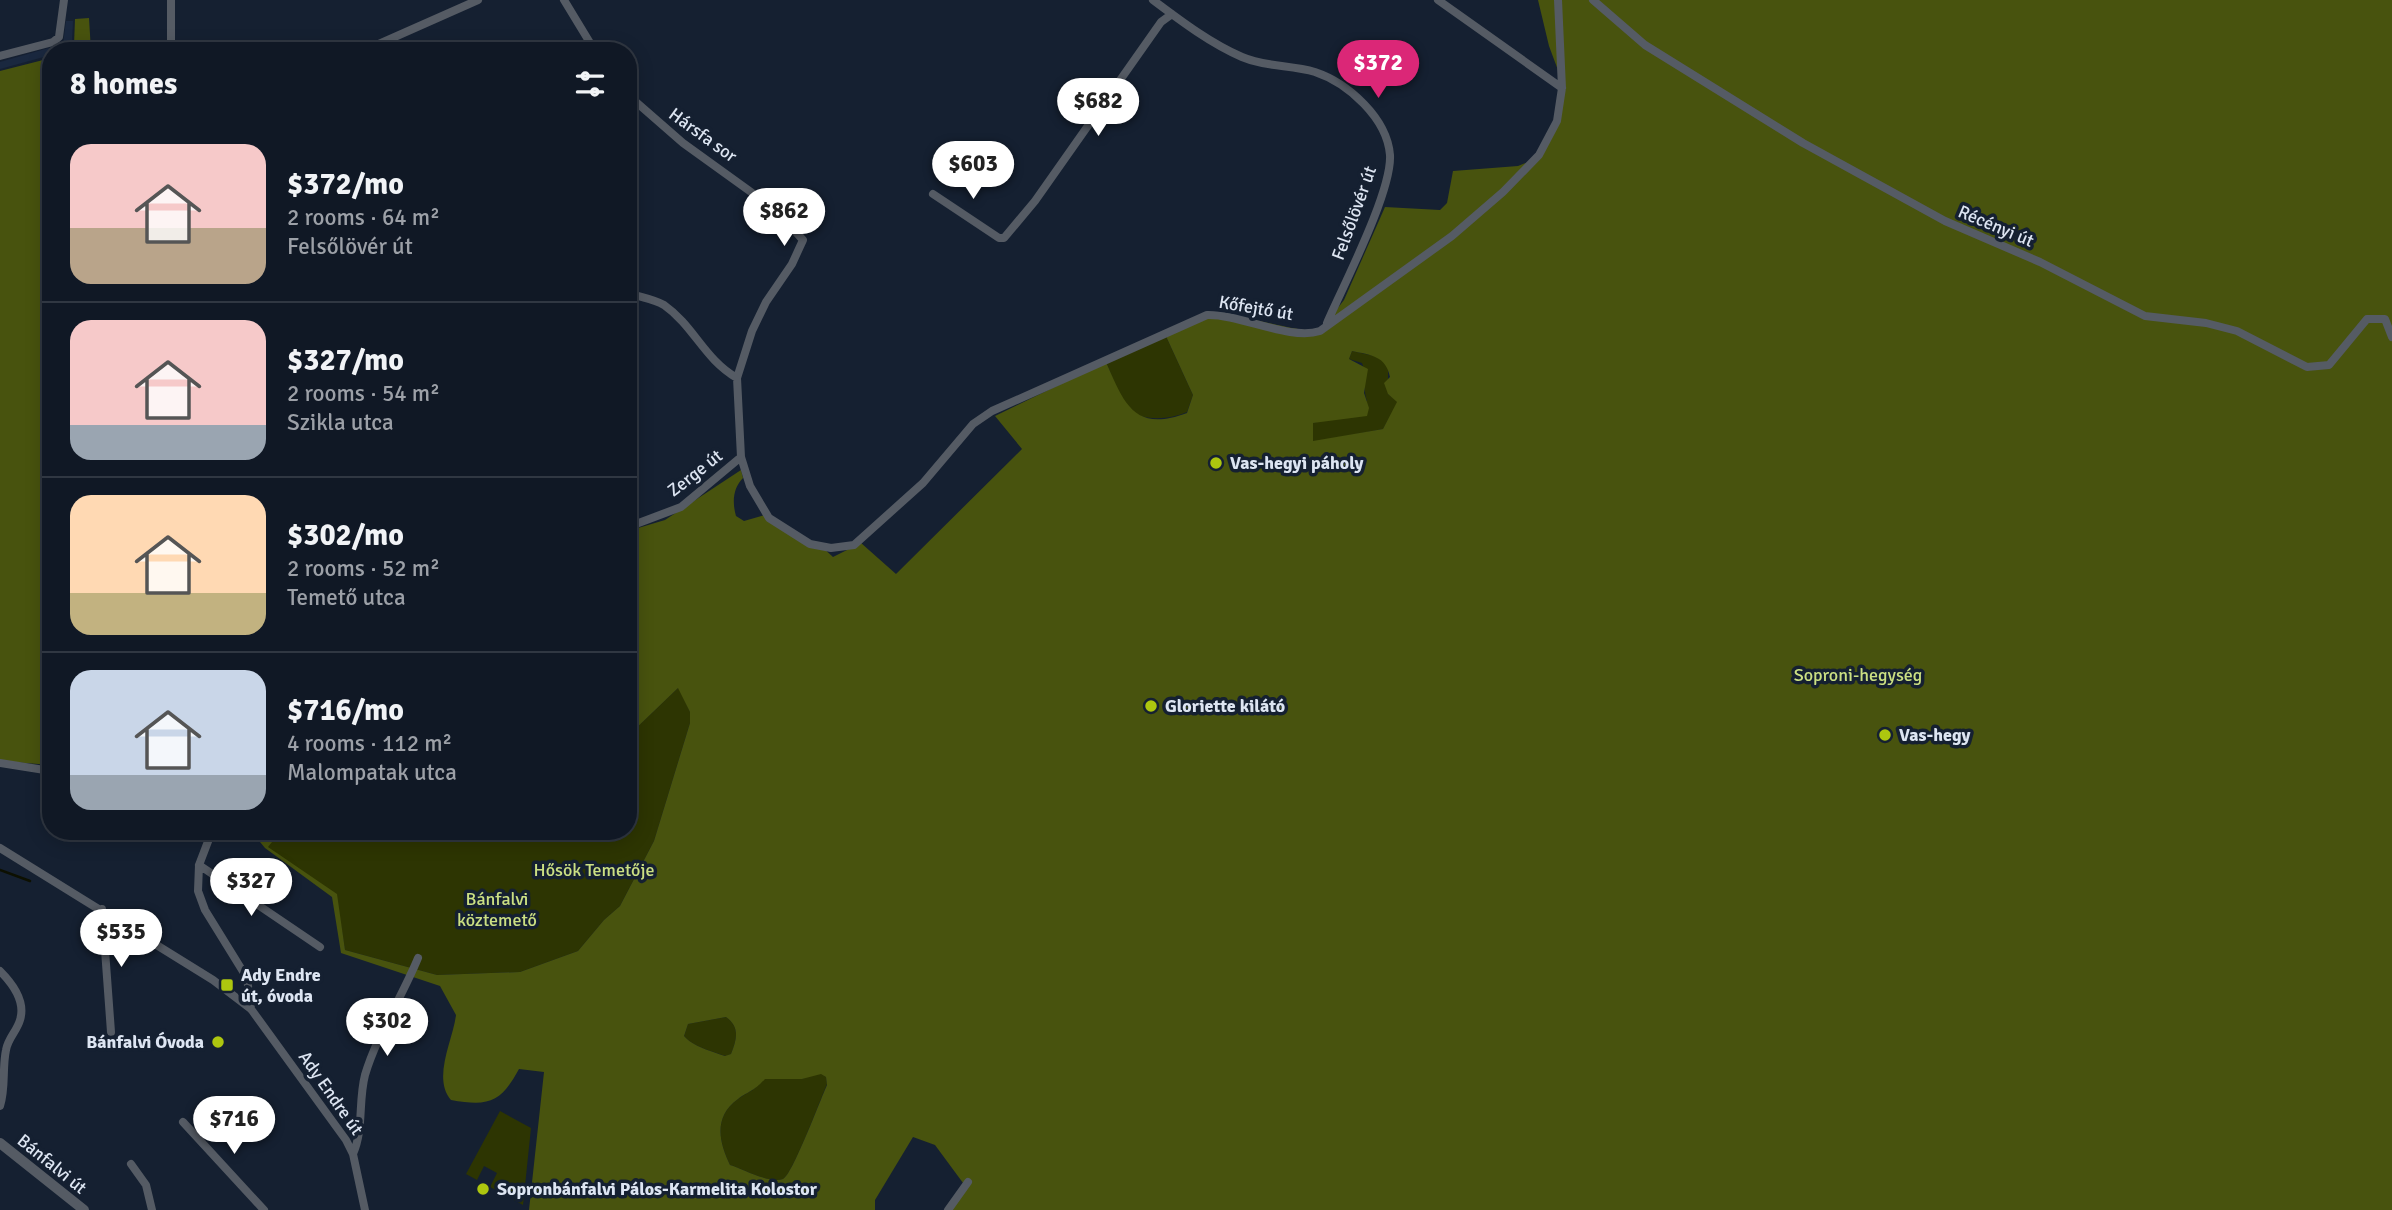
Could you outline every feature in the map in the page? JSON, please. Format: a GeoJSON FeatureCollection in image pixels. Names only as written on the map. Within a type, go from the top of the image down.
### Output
{"type":"FeatureCollection","features":[{"type":"Feature","properties":{"kind":"street"},"geometry":{"type":"LineString","coordinates":[[49,42],[59,37],[64,0]]}},
{"type":"Feature","properties":{"kind":"street"},"geometry":{"type":"LineString","coordinates":[[171,0],[171,42]]}},
{"type":"Feature","properties":{"kind":"street"},"geometry":{"type":"LineString","coordinates":[[383,42],[478,0]]}},
{"type":"Feature","properties":{"kind":"street"},"geometry":{"type":"LineString","coordinates":[[564,0],[590,42]]}},
{"type":"Feature","properties":{"kind":"street","name":"Felsőlövér út"},"geometry":{"type":"LineString","coordinates":[[1153,0],[1243,58],[1328,77],[1373,114],[1385,135],[1390,155],[1381,194],[1327,323]]}},
{"type":"Feature","properties":{"kind":"street"},"geometry":{"type":"LineString","coordinates":[[1438,0],[1562,88]]}},
{"type":"Feature","properties":{"kind":"street","name":"Kőfejtő út"},"geometry":{"type":"LineString","coordinates":[[755,497],[769,518],[810,544],[841,548],[854,545],[923,483],[973,424],[992,411],[1206,315],[1224,314],[1314,333],[1327,323],[1341,318],[1452,236],[1531,166],[1557,121],[1562,88],[1558,0]]}},
{"type":"Feature","properties":{"kind":"street","name":"Récényi út"},"geometry":{"type":"LineString","coordinates":[[1593,0],[1645,45],[1803,143],[1945,221],[2040,262],[2145,316],[2206,323],[2237,331],[2307,367],[2329,365],[2367,319],[2385,319],[2392,337]]}},
{"type":"Feature","properties":{"kind":"street"},"geometry":{"type":"LineString","coordinates":[[933,194],[999,238],[1003,237],[1042,190],[1161,22],[1172,14]]}},
{"type":"Feature","properties":{"kind":"street"},"geometry":{"type":"LineString","coordinates":[[0,56],[42,44]]}},
{"type":"Feature","properties":{"kind":"street","name":"Hársfa sor"},"geometry":{"type":"LineString","coordinates":[[637,103],[683,143],[776,209],[803,240],[756,321],[737,378],[741,457],[755,497]]}},
{"type":"Feature","properties":{"kind":"street"},"geometry":{"type":"LineString","coordinates":[[637,296],[668,308],[693,334],[709,358],[737,378]]}},
{"type":"Feature","properties":{"kind":"street","name":"Zerge út"},"geometry":{"type":"LineString","coordinates":[[637,524],[681,507],[741,457]]}},
{"type":"Feature","properties":{"kind":"street"},"geometry":{"type":"LineString","coordinates":[[0,764],[42,770]]}},
{"type":"Feature","properties":{"kind":"street"},"geometry":{"type":"LineString","coordinates":[[208,840],[199,864],[200,897],[247,978],[251,1009]]}},
{"type":"Feature","properties":{"kind":"street","name":"Ady Endre út"},"geometry":{"type":"LineString","coordinates":[[0,848],[213,980],[251,1009],[333,1120],[353,1154],[365,1210]]}},
{"type":"Feature","properties":{"kind":"street"},"geometry":{"type":"LineString","coordinates":[[199,864],[320,947]]}},
{"type":"Feature","properties":{"kind":"street"},"geometry":{"type":"LineString","coordinates":[[102,909],[111,1032]]}},
{"type":"Feature","properties":{"kind":"street"},"geometry":{"type":"LineString","coordinates":[[353,1154],[361,1130],[364,1080],[370,1061],[418,958]]}},
{"type":"Feature","properties":{"kind":"street"},"geometry":{"type":"LineString","coordinates":[[0,971],[11,982],[21,1003],[20,1020],[6,1052],[4,1094],[0,1105]]}},
{"type":"Feature","properties":{"kind":"street"},"geometry":{"type":"LineString","coordinates":[[183,1122],[264,1210]]}},
{"type":"Feature","properties":{"kind":"street","name":"Bánfalvi út"},"geometry":{"type":"LineString","coordinates":[[0,1143],[84,1210]]}},
{"type":"Feature","properties":{"kind":"street"},"geometry":{"type":"LineString","coordinates":[[131,1164],[146,1185],[152,1210]]}},
{"type":"Feature","properties":{"kind":"street"},"geometry":{"type":"LineString","coordinates":[[948,1210],[968,1182]]}},
{"type":"Feature","properties":{"kind":"shaded area"},"geometry":{"type":"Polygon","coordinates":[[[66,21],[73,21],[72,42],[63,42],[66,21]]]}},
{"type":"Feature","properties":{"kind":"shaded area"},"geometry":{"type":"Polygon","coordinates":[[[42,50],[42,57],[0,69],[0,62],[42,50]]]}},
{"type":"Feature","properties":{"kind":"green space","name":"Soproni-hegység"},"geometry":{"type":"Polygon","coordinates":[[[1538,0],[2392,0],[2392,1210],[950,1210],[966,1187],[935,1145],[913,1137],[875,1200],[875,1210],[529,1210],[544,1072],[519,1069],[506,1089],[493,1100],[476,1103],[451,1100],[443,1081],[443,1070],[456,1015],[440,986],[341,953],[332,897],[265,848],[258,840],[274,840],[268,847],[337,894],[345,950],[437,975],[520,972],[578,951],[604,920],[620,906],[654,841],[690,723],[690,712],[678,688],[637,727],[637,528],[665,520],[741,470],[743,478],[734,495],[736,516],[744,521],[765,515],[821,546],[833,557],[861,543],[896,574],[1022,449],[995,416],[1106,362],[1119,390],[1133,410],[1155,419],[1187,413],[1193,395],[1165,334],[1191,320],[1214,315],[1243,317],[1290,328],[1320,331],[1344,300],[1385,207],[1440,210],[1447,203],[1453,171],[1518,166],[1541,157],[1565,89],[1549,46],[1538,0]],[[1352,351],[1349,359],[1368,369],[1364,393],[1369,408],[1367,416],[1313,423],[1313,441],[1383,429],[1397,402],[1388,394],[1384,383],[1390,377],[1385,365],[1377,358],[1352,351]],[[726,1017],[688,1024],[684,1036],[703,1048],[725,1056],[731,1054],[736,1034],[734,1025],[726,1017]],[[821,1074],[802,1079],[765,1079],[730,1106],[720,1130],[730,1165],[771,1179],[783,1179],[787,1175],[827,1085],[826,1077],[821,1074]]]}},
{"type":"Feature","properties":{"kind":"green space"},"geometry":{"type":"Polygon","coordinates":[[[89,18],[90,42],[74,42],[75,19],[89,18]]]}},
{"type":"Feature","properties":{"kind":"green space"},"geometry":{"type":"Polygon","coordinates":[[[42,60],[42,764],[0,761],[0,71],[42,60]]]}},
{"type":"Feature","properties":{"kind":"green space"},"geometry":{"type":"Polygon","coordinates":[[[1165,334],[1193,395],[1187,412],[1163,418],[1145,417],[1124,404],[1106,362],[1165,334]]]}},
{"type":"Feature","properties":{"kind":"green space"},"geometry":{"type":"Polygon","coordinates":[[[1352,351],[1379,357],[1388,366],[1388,394],[1398,402],[1383,429],[1313,442],[1312,423],[1348,416],[1367,401],[1364,368],[1362,363],[1349,359],[1352,351]]]}},
{"type":"Feature","properties":{"kind":"green space"},"geometry":{"type":"Polygon","coordinates":[[[679,687],[690,712],[690,723],[654,841],[620,906],[604,920],[578,951],[520,972],[437,975],[345,950],[336,894],[267,847],[273,840],[637,840],[637,727],[679,687]]]}},
{"type":"Feature","properties":{"kind":"green space"},"geometry":{"type":"Polygon","coordinates":[[[726,1017],[734,1025],[736,1034],[731,1054],[726,1056],[709,1051],[684,1036],[688,1024],[726,1017]]]}},
{"type":"Feature","properties":{"kind":"green space"},"geometry":{"type":"Polygon","coordinates":[[[813,1074],[822,1074],[826,1077],[827,1084],[787,1175],[783,1179],[771,1179],[730,1165],[720,1130],[730,1106],[764,1079],[802,1079],[813,1074]]]}},
{"type":"Feature","properties":{"kind":"green space"},"geometry":{"type":"Polygon","coordinates":[[[500,1111],[531,1128],[523,1205],[514,1200],[517,1194],[511,1191],[508,1196],[490,1187],[497,1173],[484,1166],[477,1180],[466,1174],[500,1111]]]}},
{"type":"Feature","properties":{"kind":"waterway"},"geometry":{"type":"LineString","coordinates":[[0,870],[30,881]]}},
{"type":"Feature","properties":{"kind":"place","name":"Vas-hegyi páholy"},"geometry":{"type":"Point","coordinates":[1216,463]}},
{"type":"Feature","properties":{"kind":"place","name":"Gloriette kilátó"},"geometry":{"type":"Point","coordinates":[1151,706]}},
{"type":"Feature","properties":{"kind":"place","name":"Vas-hegy"},"geometry":{"type":"Point","coordinates":[1885,735]}},
{"type":"Feature","properties":{"kind":"place","name":"Ady Endre út, óvoda"},"geometry":{"type":"Point","coordinates":[227,985]}},
{"type":"Feature","properties":{"kind":"place","name":"Bánfalvi Óvoda"},"geometry":{"type":"Point","coordinates":[218,1042]}},
{"type":"Feature","properties":{"kind":"place","name":"Sopronbánfalvi Pálos-Karmelita Kolostor"},"geometry":{"type":"Point","coordinates":[483,1189]}},
{"type":"Feature","properties":{"kind":"park label","name":"Hősök Temetője"},"geometry":{"type":"Point","coordinates":[594,870]}},
{"type":"Feature","properties":{"kind":"park label","name":"Bánfalvi köztemető"},"geometry":{"type":"Point","coordinates":[497,909]}}]}
